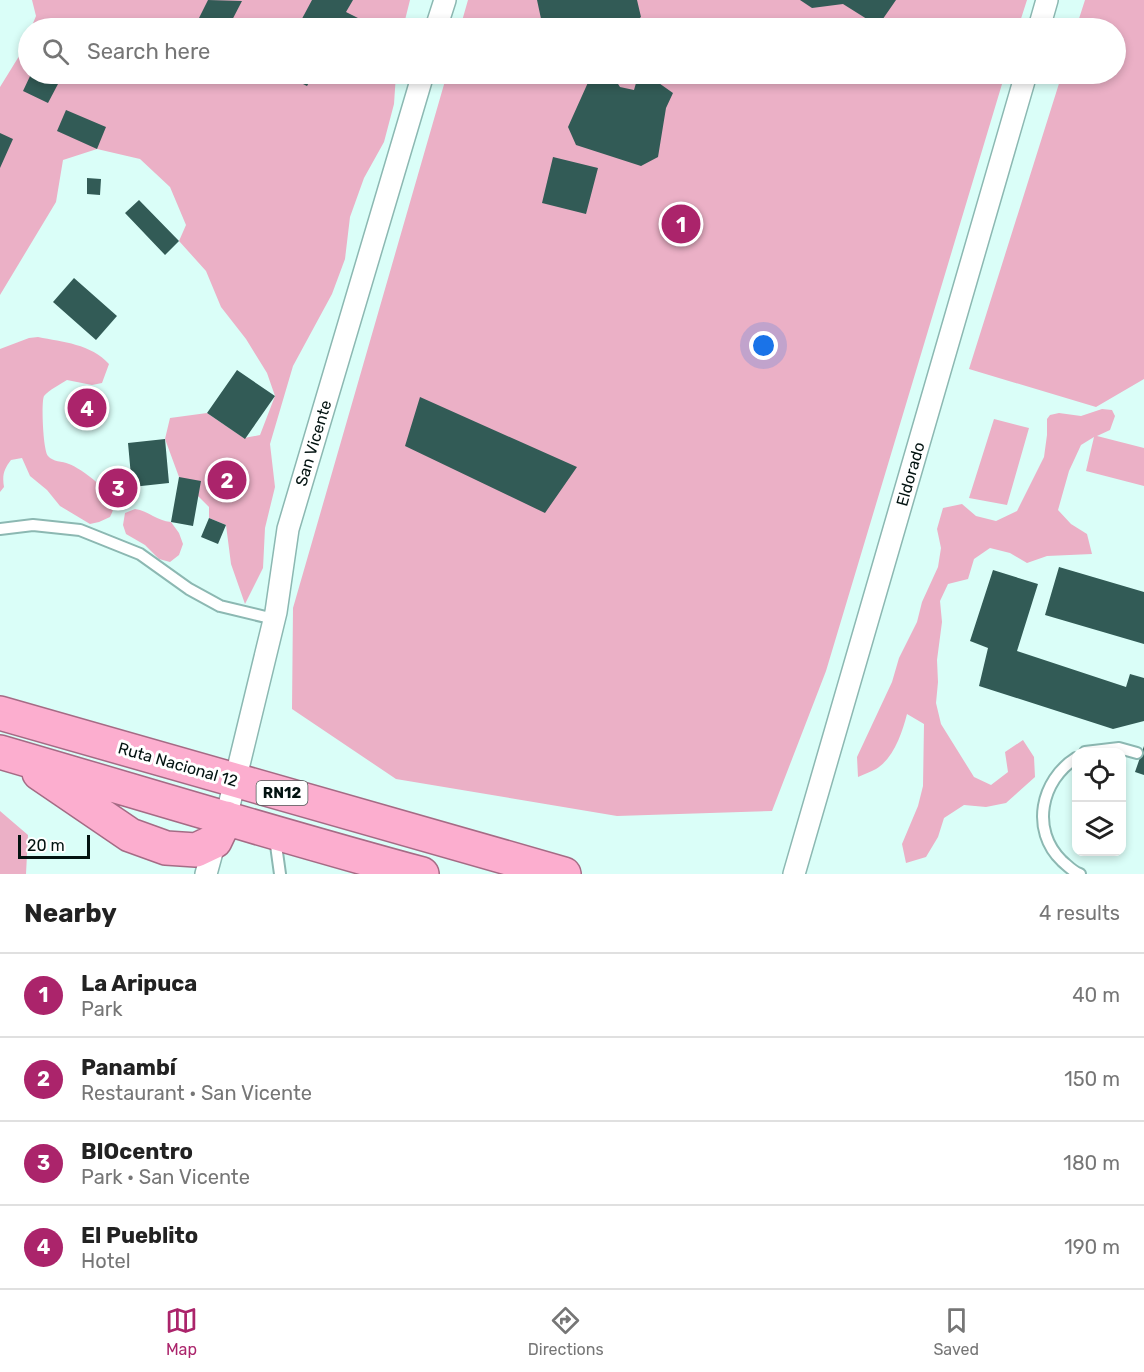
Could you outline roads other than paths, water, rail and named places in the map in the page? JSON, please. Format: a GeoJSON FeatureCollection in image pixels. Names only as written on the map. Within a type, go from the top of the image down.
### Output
{"type":"FeatureCollection","features":[{"type":"Feature","properties":{"kind":"highway","name":"Ruta Nacional 12"},"geometry":{"type":"LineString","coordinates":[[0,713],[564,874]]}},
{"type":"Feature","properties":{"kind":"highway","name":"RN12"},"geometry":{"type":"LineString","coordinates":[[6,754],[221,829],[274,834],[422,874]]}},
{"type":"Feature","properties":{"kind":"highway"},"geometry":{"type":"LineString","coordinates":[[6,754],[130,835],[166,848],[196,850],[221,829]]}},
{"type":"Feature","properties":{"kind":"street"},"geometry":{"type":"LineString","coordinates":[[439,18],[445,0]]}},
{"type":"Feature","properties":{"kind":"street"},"geometry":{"type":"LineString","coordinates":[[1042,18],[1047,0]]}},
{"type":"Feature","properties":{"kind":"street","name":"San Vicente"},"geometry":{"type":"LineString","coordinates":[[206,874],[235,780],[274,619],[288,529],[420,84]]}},
{"type":"Feature","properties":{"kind":"street","name":"Eldorado"},"geometry":{"type":"LineString","coordinates":[[794,874],[1023,84]]}},
{"type":"Feature","properties":{"kind":"lane"},"geometry":{"type":"LineString","coordinates":[[0,529],[33,525],[80,530],[140,554],[189,589],[220,606],[274,619]]}},
{"type":"Feature","properties":{"kind":"lane"},"geometry":{"type":"LineString","coordinates":[[1126,750],[1137,753]]}},
{"type":"Feature","properties":{"kind":"lane"},"geometry":{"type":"LineString","coordinates":[[1072,761],[1062,767],[1045,795],[1043,826],[1054,853],[1076,873]]}},
{"type":"Feature","properties":{"kind":"lane"},"geometry":{"type":"LineString","coordinates":[[274,834],[280,874]]}},
{"type":"Feature","properties":{"kind":"place","name":"La Aripuca"},"geometry":{"type":"Point","coordinates":[681,224]}},
{"type":"Feature","properties":{"kind":"place","name":"El Pueblito"},"geometry":{"type":"Point","coordinates":[87,408]}},
{"type":"Feature","properties":{"kind":"place","name":"Panambí"},"geometry":{"type":"Point","coordinates":[227,480]}},
{"type":"Feature","properties":{"kind":"place","name":"BIOcentro"},"geometry":{"type":"Point","coordinates":[118,488]}}]}
